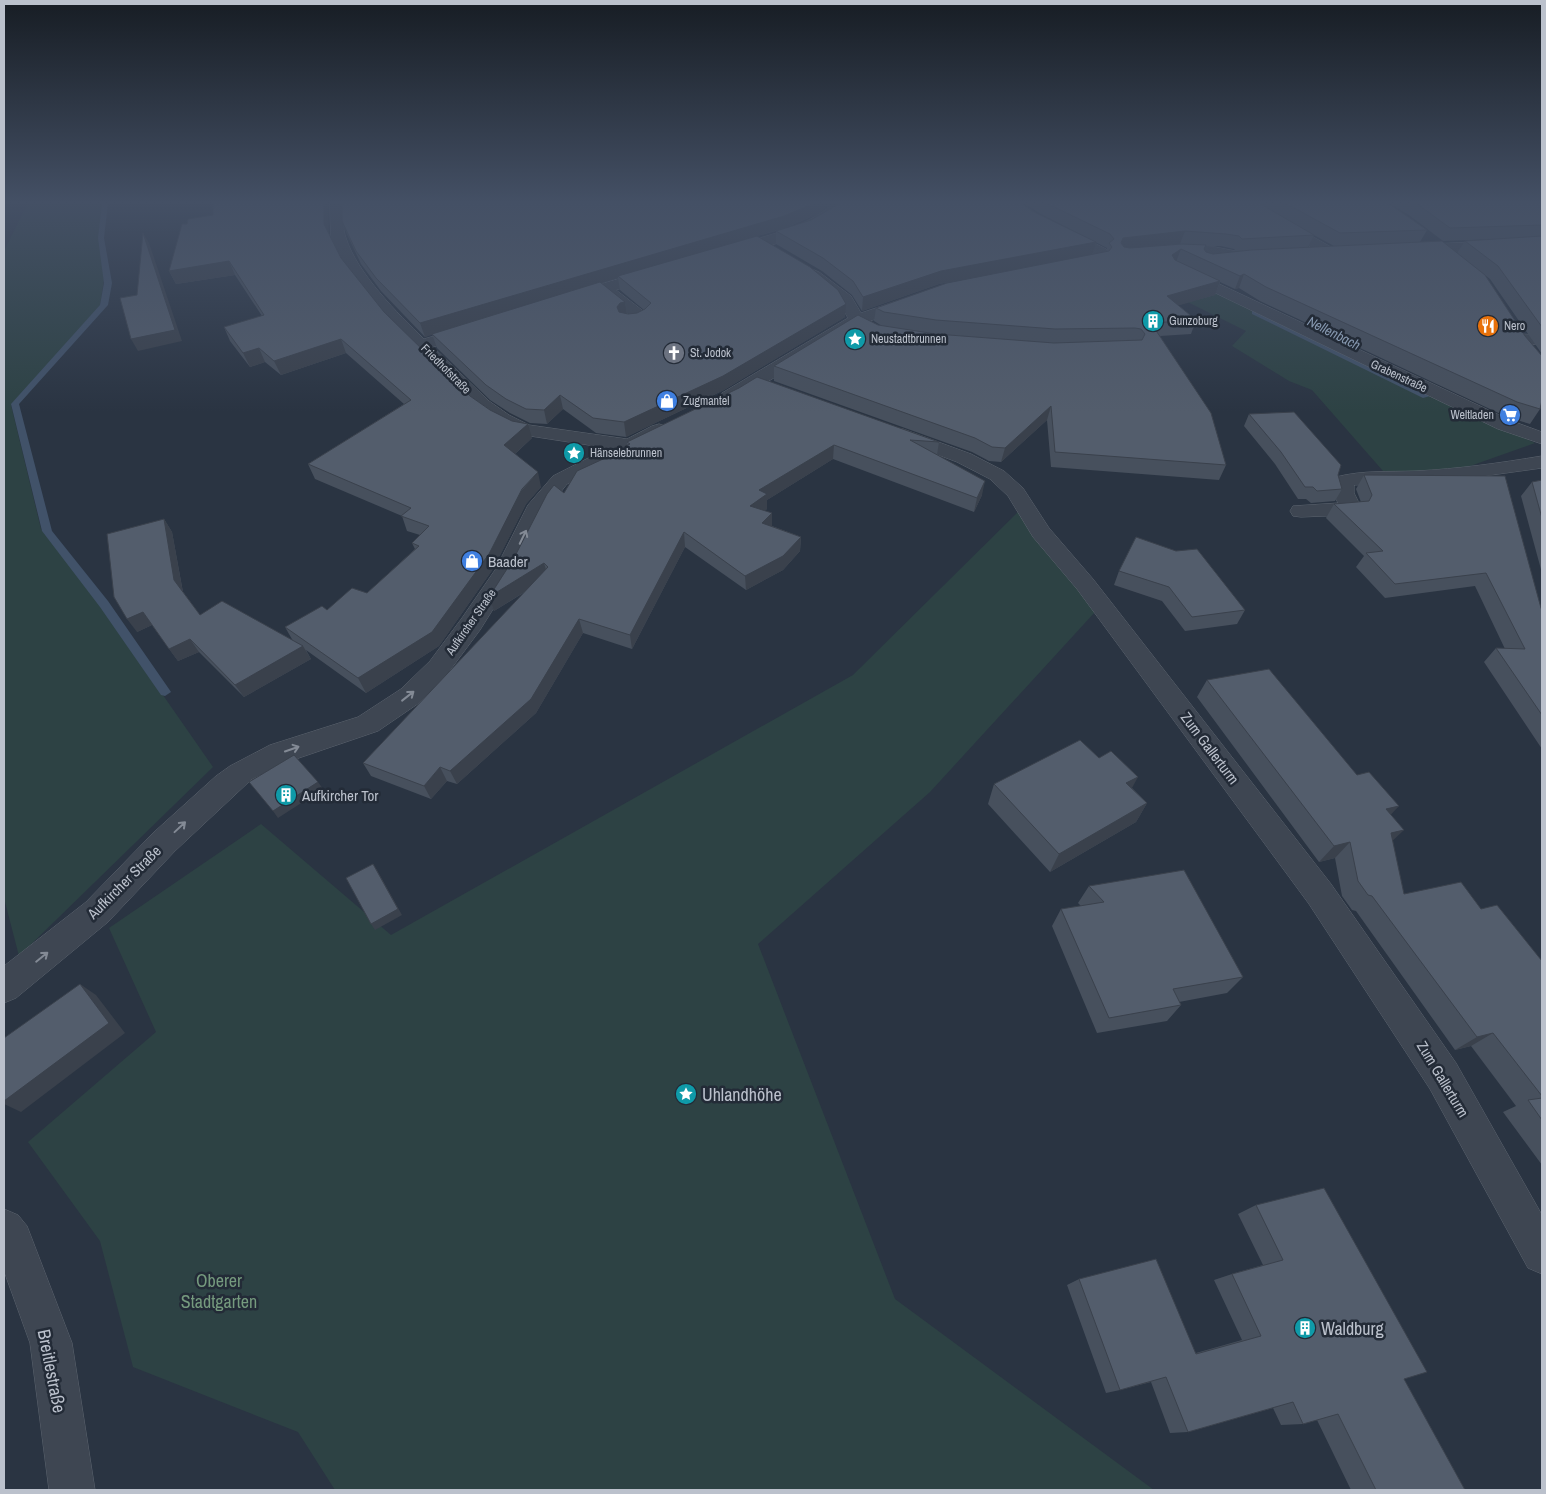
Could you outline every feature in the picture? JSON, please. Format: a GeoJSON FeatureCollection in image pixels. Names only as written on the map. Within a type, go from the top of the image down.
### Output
{"type":"FeatureCollection","features":[{"type":"Feature","properties":{"kind":"street","name":"Friedhofstraße"},"geometry":{"type":"LineString","coordinates":[[357,273],[391,315],[482,405],[502,419],[524,430],[586,440],[629,444]]}},
{"type":"Feature","properties":{"kind":"street"},"geometry":{"type":"LineString","coordinates":[[559,302],[655,273]]}},
{"type":"Feature","properties":{"kind":"street"},"geometry":{"type":"LineString","coordinates":[[810,273],[845,299],[857,320],[877,332],[887,334]]}},
{"type":"Feature","properties":{"kind":"street","name":"Grabenstraße"},"geometry":{"type":"LineString","coordinates":[[1191,273],[1444,397],[1506,425],[1542,438]]}},
{"type":"Feature","properties":{"kind":"street"},"geometry":{"type":"LineString","coordinates":[[604,288],[642,317],[628,322]]}},
{"type":"Feature","properties":{"kind":"street"},"geometry":{"type":"LineString","coordinates":[[715,404],[765,385],[857,320],[922,298]]}},
{"type":"Feature","properties":{"kind":"street"},"geometry":{"type":"LineString","coordinates":[[1509,323],[1534,357]]}},
{"type":"Feature","properties":{"kind":"street"},"geometry":{"type":"LineString","coordinates":[[422,345],[486,325]]}},
{"type":"Feature","properties":{"kind":"street"},"geometry":{"type":"LineString","coordinates":[[1519,339],[1542,340]]}},
{"type":"Feature","properties":{"kind":"street","name":"Aufkircher Straße"},"geometry":{"type":"LineString","coordinates":[[4,987],[97,912],[164,842],[226,784],[280,753],[368,724],[410,696],[439,667],[471,624],[506,571],[539,505],[560,480],[672,424]]}},
{"type":"Feature","properties":{"kind":"street","name":"Zum Gallerturm"},"geometry":{"type":"LineString","coordinates":[[883,428],[964,458],[997,476],[1016,492],[1041,532],[1084,584],[1320,894],[1443,1076],[1542,1254]]}},
{"type":"Feature","properties":{"kind":"street"},"geometry":{"type":"LineString","coordinates":[[1506,488],[1516,477],[1542,462]]}},
{"type":"Feature","properties":{"kind":"street"},"geometry":{"type":"LineString","coordinates":[[1300,511],[1351,509],[1344,493],[1343,481],[1359,477],[1390,478],[1474,473],[1542,462]]}},
{"type":"Feature","properties":{"kind":"street","name":"Breitlestraße"},"geometry":{"type":"LineString","coordinates":[[4,1230],[13,1240],[51,1343],[72,1490]]}},
{"type":"Feature","properties":{"kind":"green space"},"geometry":{"type":"Polygon","coordinates":[[[4,273],[103,273],[100,306],[11,405],[41,529],[101,606],[213,767],[19,956],[4,898],[4,273]]]}},
{"type":"Feature","properties":{"kind":"green space"},"geometry":{"type":"Polygon","coordinates":[[[1129,273],[1177,273],[1535,443],[1442,476],[1390,479],[1312,390],[1289,381],[1232,346],[1246,331],[1129,273]]]}},
{"type":"Feature","properties":{"kind":"green space","name":"Oberer Stadtgarten"},"geometry":{"type":"Polygon","coordinates":[[[1018,512],[1095,612],[930,792],[758,944],[895,1299],[1154,1490],[335,1490],[298,1432],[133,1367],[100,1241],[28,1142],[156,1032],[109,928],[261,824],[391,935],[853,675],[1018,512]]]}},
{"type":"Feature","properties":{"kind":"building"},"geometry":{"type":"Polygon","coordinates":[[[139,273],[156,273],[175,330],[131,339],[120,298],[137,295],[139,273]]]}},
{"type":"Feature","properties":{"kind":"building"},"geometry":{"type":"Polygon","coordinates":[[[237,273],[353,273],[384,312],[470,396],[490,410],[512,421],[528,424],[504,445],[538,472],[522,489],[489,554],[432,632],[358,678],[285,627],[322,606],[327,610],[352,588],[367,593],[419,546],[412,543],[429,526],[401,516],[411,508],[308,464],[411,400],[341,339],[274,361],[259,348],[243,353],[224,327],[264,315],[237,273]]]}},
{"type":"Feature","properties":{"kind":"building"},"geometry":{"type":"Polygon","coordinates":[[[372,273],[591,273],[420,323],[372,273]]]}},
{"type":"Feature","properties":{"kind":"building"},"geometry":{"type":"Polygon","coordinates":[[[629,273],[817,273],[838,290],[846,304],[723,376],[624,422],[593,418],[560,395],[544,410],[526,409],[506,399],[486,385],[432,334],[600,282],[625,302],[620,303],[617,307],[619,312],[637,313],[651,303],[618,276],[629,273]]]}},
{"type":"Feature","properties":{"kind":"building"},"geometry":{"type":"Polygon","coordinates":[[[842,273],[936,273],[863,297],[853,281],[842,273]]]}},
{"type":"Feature","properties":{"kind":"building"},"geometry":{"type":"Polygon","coordinates":[[[999,273],[1202,273],[1220,281],[1167,296],[1196,320],[1151,323],[1211,413],[1226,465],[1055,452],[1051,406],[1005,448],[992,447],[975,438],[774,366],[858,315],[878,325],[936,334],[1054,343],[1142,340],[1145,334],[1141,329],[1135,328],[1055,329],[936,320],[884,312],[876,308],[947,283],[999,273]]]}},
{"type":"Feature","properties":{"kind":"building"},"geometry":{"type":"Polygon","coordinates":[[[1233,273],[1482,273],[1525,336],[1542,356],[1542,400],[1540,409],[1517,402],[1266,287],[1244,274],[1240,276],[1233,273]]]}},
{"type":"Feature","properties":{"kind":"building"},"geometry":{"type":"Polygon","coordinates":[[[1503,273],[1542,273],[1542,327],[1503,273]]]}},
{"type":"Feature","properties":{"kind":"building"},"geometry":{"type":"Polygon","coordinates":[[[757,377],[939,442],[910,440],[985,481],[977,498],[834,445],[759,490],[767,494],[750,506],[772,513],[762,523],[801,537],[783,556],[745,576],[684,532],[630,635],[579,619],[531,699],[450,771],[440,767],[424,786],[363,763],[548,567],[544,563],[489,597],[514,558],[547,494],[554,485],[564,493],[577,471],[627,448],[625,446],[630,444],[627,442],[739,388],[757,377]]]}},
{"type":"Feature","properties":{"kind":"building"},"geometry":{"type":"Polygon","coordinates":[[[1294,412],[1341,465],[1338,475],[1342,489],[1317,491],[1313,487],[1305,487],[1281,452],[1249,414],[1294,412]]]}},
{"type":"Feature","properties":{"kind":"building"},"geometry":{"type":"Polygon","coordinates":[[[1364,475],[1505,476],[1542,610],[1542,715],[1496,648],[1525,649],[1486,573],[1395,584],[1366,553],[1383,551],[1334,504],[1369,501],[1372,495],[1364,475]]]}},
{"type":"Feature","properties":{"kind":"building"},"geometry":{"type":"Polygon","coordinates":[[[1542,480],[1542,518],[1532,482],[1542,480]]]}},
{"type":"Feature","properties":{"kind":"building"},"geometry":{"type":"Polygon","coordinates":[[[164,519],[174,580],[200,615],[222,601],[303,646],[235,685],[190,639],[169,649],[143,612],[127,619],[114,597],[107,534],[164,519]]]}},
{"type":"Feature","properties":{"kind":"building"},"geometry":{"type":"Polygon","coordinates":[[[1136,537],[1176,551],[1197,549],[1245,610],[1192,617],[1169,587],[1119,571],[1136,537]]]}},
{"type":"Feature","properties":{"kind":"building"},"geometry":{"type":"Polygon","coordinates":[[[1269,669],[1357,775],[1369,772],[1399,806],[1386,809],[1404,830],[1391,833],[1404,894],[1461,882],[1481,909],[1497,905],[1542,961],[1542,1096],[1493,1033],[1477,1037],[1372,896],[1368,895],[1358,881],[1350,842],[1334,846],[1207,680],[1269,669]]]}},
{"type":"Feature","properties":{"kind":"building"},"geometry":{"type":"Polygon","coordinates":[[[1080,740],[1099,758],[1111,751],[1138,777],[1126,783],[1147,803],[1059,854],[994,784],[1080,740]]]}},
{"type":"Feature","properties":{"kind":"building","name":"Aufkircher Tor"},"geometry":{"type":"Polygon","coordinates":[[[294,755],[318,782],[273,811],[249,782],[294,755]]]}},
{"type":"Feature","properties":{"kind":"building"},"geometry":{"type":"Polygon","coordinates":[[[373,864],[398,909],[371,924],[346,878],[373,864]]]}},
{"type":"Feature","properties":{"kind":"building"},"geometry":{"type":"Polygon","coordinates":[[[1184,870],[1243,977],[1173,989],[1181,1005],[1109,1018],[1061,909],[1104,902],[1089,886],[1184,870]]]}},
{"type":"Feature","properties":{"kind":"building"},"geometry":{"type":"Polygon","coordinates":[[[80,984],[109,1023],[4,1101],[4,1038],[80,984]]]}},
{"type":"Feature","properties":{"kind":"building"},"geometry":{"type":"Polygon","coordinates":[[[1542,1098],[1542,1120],[1528,1100],[1542,1098]]]}},
{"type":"Feature","properties":{"kind":"building"},"geometry":{"type":"Polygon","coordinates":[[[1324,1188],[1427,1372],[1404,1379],[1465,1490],[1376,1490],[1338,1414],[1303,1424],[1293,1402],[1188,1432],[1166,1377],[1120,1390],[1079,1279],[1156,1259],[1196,1354],[1261,1336],[1232,1274],[1283,1260],[1256,1205],[1324,1188]]]}},
{"type":"Feature","properties":{"kind":"waterway"},"geometry":{"type":"LineString","coordinates":[[106,273],[108,283],[104,305],[15,404],[47,531],[104,604],[165,692]]}},
{"type":"Feature","properties":{"kind":"waterway","name":"Nellenbach"},"geometry":{"type":"LineString","coordinates":[[1255,312],[1426,396]]}},
{"type":"Feature","properties":{"kind":"place","name":"Gunzoburg"},"geometry":{"type":"Point","coordinates":[1153,321]}},
{"type":"Feature","properties":{"kind":"place","name":"Nero"},"geometry":{"type":"Point","coordinates":[1488,326]}},
{"type":"Feature","properties":{"kind":"place","name":"Neustadtbrunnen"},"geometry":{"type":"Point","coordinates":[855,339]}},
{"type":"Feature","properties":{"kind":"place","name":"St. Jodok"},"geometry":{"type":"Point","coordinates":[674,353]}},
{"type":"Feature","properties":{"kind":"place","name":"Zugmantel"},"geometry":{"type":"Point","coordinates":[667,401]}},
{"type":"Feature","properties":{"kind":"place","name":"Weltladen"},"geometry":{"type":"Point","coordinates":[1510,415]}},
{"type":"Feature","properties":{"kind":"place","name":"Hänselebrunnen"},"geometry":{"type":"Point","coordinates":[574,453]}},
{"type":"Feature","properties":{"kind":"place","name":"Baader"},"geometry":{"type":"Point","coordinates":[472,561]}},
{"type":"Feature","properties":{"kind":"place","name":"Aufkircher Tor"},"geometry":{"type":"Point","coordinates":[286,795]}},
{"type":"Feature","properties":{"kind":"place","name":"Uhlandhöhe"},"geometry":{"type":"Point","coordinates":[686,1094]}},
{"type":"Feature","properties":{"kind":"place","name":"Waldburg"},"geometry":{"type":"Point","coordinates":[1305,1328]}}]}
